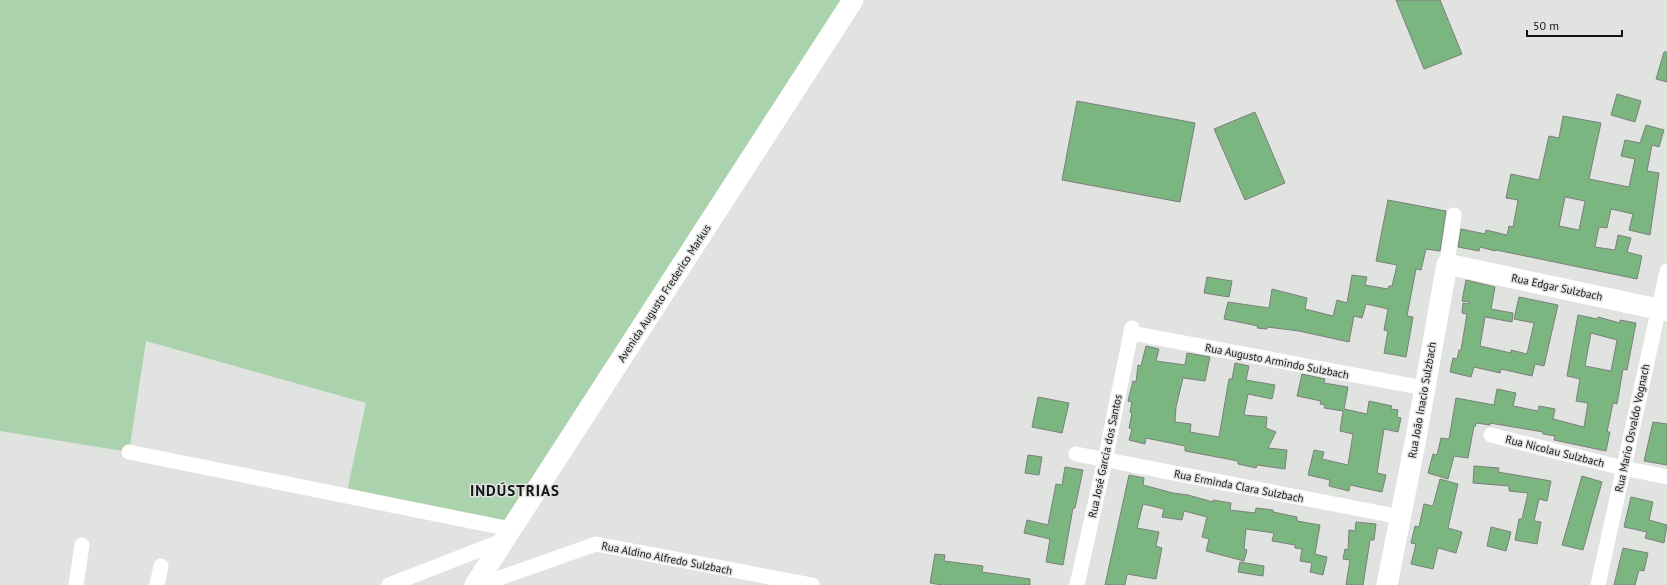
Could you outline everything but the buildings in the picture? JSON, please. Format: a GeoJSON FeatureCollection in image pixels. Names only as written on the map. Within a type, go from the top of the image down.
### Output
{"type":"FeatureCollection","features":[{"type":"Feature","properties":{"kind":"street","name":"Avenida Augusto Frederico Markus"},"geometry":{"type":"LineString","coordinates":[[474,585],[853,0]]}},
{"type":"Feature","properties":{"kind":"street","name":"Rua João Inacio Sulzbach"},"geometry":{"type":"LineString","coordinates":[[1387,585],[1401,517],[1447,264],[1454,215]]}},
{"type":"Feature","properties":{"kind":"street","name":"Rua Edgar Sulzbach"},"geometry":{"type":"LineString","coordinates":[[1447,264],[1662,310]]}},
{"type":"Feature","properties":{"kind":"street","name":"Rua Mario Osvaldo Vognach"},"geometry":{"type":"LineString","coordinates":[[1598,585],[1623,468],[1662,310],[1667,271]]}},
{"type":"Feature","properties":{"kind":"street","name":"Rua Augusto Armindo Sulzbach"},"geometry":{"type":"LineString","coordinates":[[1131,330],[1424,388]]}},
{"type":"Feature","properties":{"kind":"street","name":"Rua José Garcia dos Santos"},"geometry":{"type":"LineString","coordinates":[[1077,585],[1105,460],[1131,330]]}},
{"type":"Feature","properties":{"kind":"street","name":"Rua Nicolau Sulzbach"},"geometry":{"type":"LineString","coordinates":[[1491,435],[1623,468],[1667,477]]}},
{"type":"Feature","properties":{"kind":"street"},"geometry":{"type":"LineString","coordinates":[[129,452],[506,535]]}},
{"type":"Feature","properties":{"kind":"street","name":"Rua Erminda Clara Sulzbach"},"geometry":{"type":"LineString","coordinates":[[1076,454],[1401,517]]}},
{"type":"Feature","properties":{"kind":"street"},"geometry":{"type":"LineString","coordinates":[[389,585],[506,535]]}},
{"type":"Feature","properties":{"kind":"street","name":"Rua Aldino Alfredo Sulzbach"},"geometry":{"type":"LineString","coordinates":[[480,585],[596,544],[774,582],[812,585]]}},
{"type":"Feature","properties":{"kind":"street"},"geometry":{"type":"LineString","coordinates":[[76,585],[82,545]]}},
{"type":"Feature","properties":{"kind":"street"},"geometry":{"type":"LineString","coordinates":[[157,585],[161,566]]}},
{"type":"Feature","properties":{"kind":"green space"},"geometry":{"type":"Polygon","coordinates":[[[0,0],[853,0],[510,529],[346,496],[366,403],[146,341],[129,452],[0,431],[0,0]]]}},
{"type":"Feature","properties":{"kind":"district","name":"INDÚSTRIAS"},"geometry":{"type":"Point","coordinates":[515,490]}}]}
